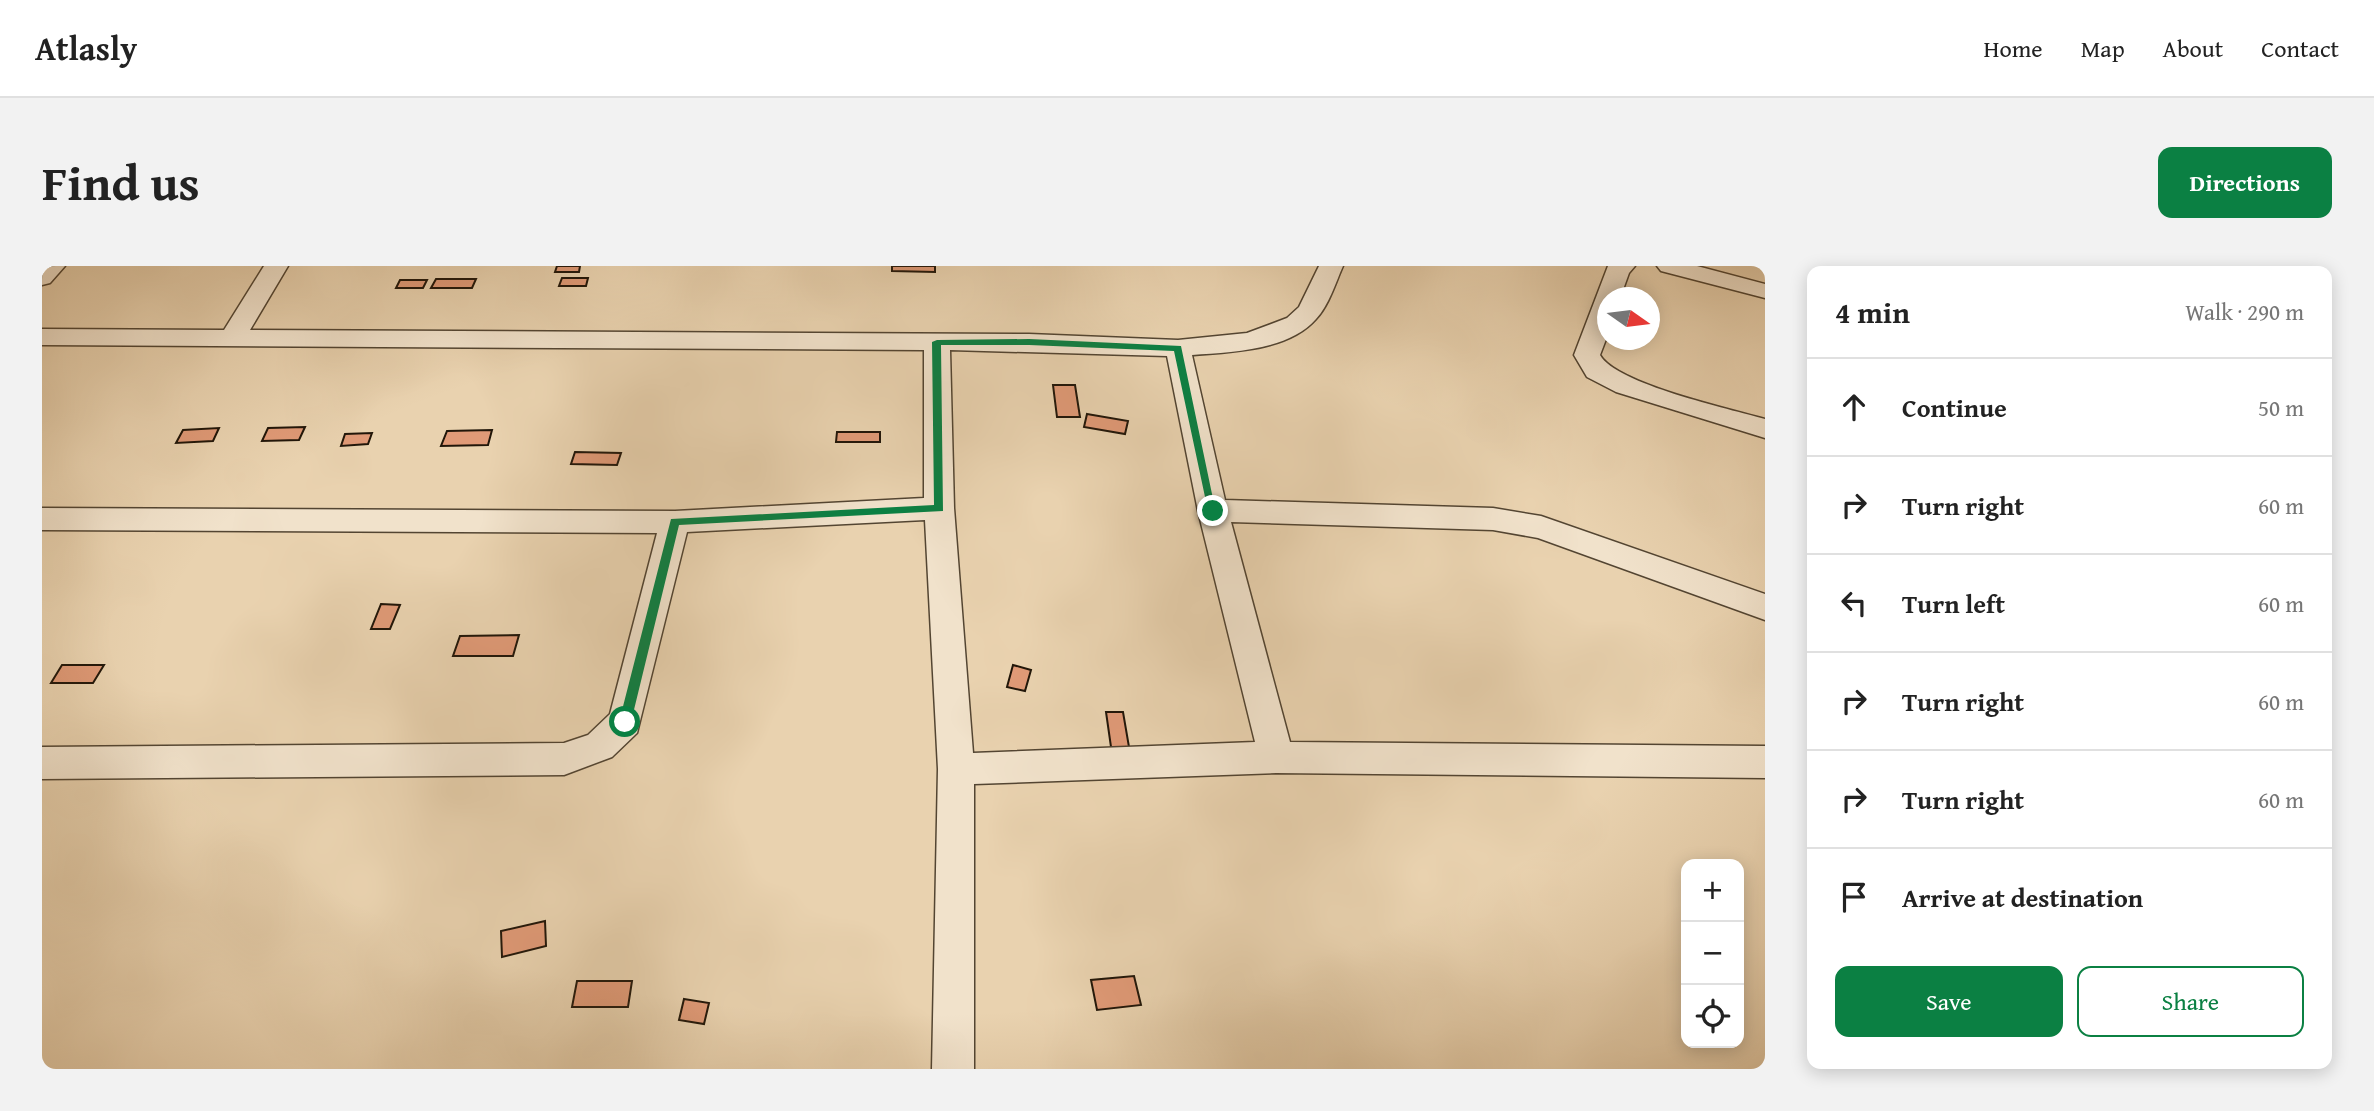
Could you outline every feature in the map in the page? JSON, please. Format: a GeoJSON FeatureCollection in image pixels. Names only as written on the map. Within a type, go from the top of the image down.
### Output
{"type":"FeatureCollection","features":[{"type":"Feature","properties":{"kind":"street"},"geometry":{"type":"LineString","coordinates":[[42,278],[53,266]]}},
{"type":"Feature","properties":{"kind":"street"},"geometry":{"type":"LineString","coordinates":[[232,338],[276,266]]}},
{"type":"Feature","properties":{"kind":"street"},"geometry":{"type":"LineString","coordinates":[[42,337],[1029,342],[1178,348],[1263,338],[1291,328],[1307,314],[1331,266]]}},
{"type":"Feature","properties":{"kind":"street"},"geometry":{"type":"LineString","coordinates":[[1612,287],[1618,269],[1623,266]]}},
{"type":"Feature","properties":{"kind":"street"},"geometry":{"type":"LineString","coordinates":[[1669,266],[1765,292]]}},
{"type":"Feature","properties":{"kind":"street"},"geometry":{"type":"LineString","coordinates":[[1597,328],[1587,355],[1596,372],[1625,386],[1765,429]]}},
{"type":"Feature","properties":{"kind":"street"},"geometry":{"type":"LineString","coordinates":[[937,342],[939,508],[957,769],[953,1069]]}},
{"type":"Feature","properties":{"kind":"street"},"geometry":{"type":"LineString","coordinates":[[1178,348],[1213,511],[1276,757]]}},
{"type":"Feature","properties":{"kind":"street"},"geometry":{"type":"LineString","coordinates":[[42,519],[675,522],[939,508]]}},
{"type":"Feature","properties":{"kind":"street"},"geometry":{"type":"LineString","coordinates":[[1213,511],[1493,519],[1541,527],[1765,607]]}},
{"type":"Feature","properties":{"kind":"street"},"geometry":{"type":"LineString","coordinates":[[42,763],[564,759],[600,746],[625,722],[675,522]]}},
{"type":"Feature","properties":{"kind":"street"},"geometry":{"type":"LineString","coordinates":[[957,769],[1276,757],[1765,762]]}},
{"type":"Feature","properties":{"kind":"building"},"geometry":{"type":"Polygon","coordinates":[[[557,266],[580,266],[579,272],[555,272],[557,266]]]}},
{"type":"Feature","properties":{"kind":"building"},"geometry":{"type":"Polygon","coordinates":[[[892,266],[935,266],[935,272],[892,271],[892,266]]]}},
{"type":"Feature","properties":{"kind":"building"},"geometry":{"type":"Polygon","coordinates":[[[562,278],[588,278],[586,286],[559,286],[562,278]]]}},
{"type":"Feature","properties":{"kind":"building"},"geometry":{"type":"Polygon","coordinates":[[[436,279],[476,279],[472,288],[431,288],[436,279]]]}},
{"type":"Feature","properties":{"kind":"building"},"geometry":{"type":"Polygon","coordinates":[[[400,280],[427,280],[423,288],[396,288],[400,280]]]}},
{"type":"Feature","properties":{"kind":"building"},"geometry":{"type":"Polygon","coordinates":[[[1053,385],[1075,385],[1080,417],[1057,417],[1053,385]]]}},
{"type":"Feature","properties":{"kind":"building"},"geometry":{"type":"Polygon","coordinates":[[[1087,414],[1128,421],[1125,434],[1084,427],[1087,414]]]}},
{"type":"Feature","properties":{"kind":"building"},"geometry":{"type":"Polygon","coordinates":[[[305,427],[299,440],[262,441],[268,428],[305,427]]]}},
{"type":"Feature","properties":{"kind":"building"},"geometry":{"type":"Polygon","coordinates":[[[219,428],[213,441],[176,443],[183,430],[219,428]]]}},
{"type":"Feature","properties":{"kind":"building"},"geometry":{"type":"Polygon","coordinates":[[[492,430],[488,445],[441,446],[447,431],[492,430]]]}},
{"type":"Feature","properties":{"kind":"building"},"geometry":{"type":"Polygon","coordinates":[[[837,432],[880,432],[880,442],[836,442],[837,432]]]}},
{"type":"Feature","properties":{"kind":"building"},"geometry":{"type":"Polygon","coordinates":[[[372,433],[368,444],[341,446],[345,434],[372,433]]]}},
{"type":"Feature","properties":{"kind":"building"},"geometry":{"type":"Polygon","coordinates":[[[575,452],[621,453],[617,465],[571,464],[575,452]]]}},
{"type":"Feature","properties":{"kind":"building"},"geometry":{"type":"Polygon","coordinates":[[[381,604],[400,605],[390,629],[371,629],[381,604]]]}},
{"type":"Feature","properties":{"kind":"building"},"geometry":{"type":"Polygon","coordinates":[[[519,635],[513,656],[453,656],[460,636],[519,635]]]}},
{"type":"Feature","properties":{"kind":"building"},"geometry":{"type":"Polygon","coordinates":[[[62,665],[104,665],[93,683],[51,683],[62,665]]]}},
{"type":"Feature","properties":{"kind":"building"},"geometry":{"type":"Polygon","coordinates":[[[1013,665],[1031,670],[1025,691],[1007,687],[1013,665]]]}},
{"type":"Feature","properties":{"kind":"building"},"geometry":{"type":"Polygon","coordinates":[[[1106,712],[1123,712],[1129,747],[1111,747],[1106,712]]]}},
{"type":"Feature","properties":{"kind":"building"},"geometry":{"type":"Polygon","coordinates":[[[545,921],[546,946],[502,957],[501,931],[545,921]]]}},
{"type":"Feature","properties":{"kind":"building"},"geometry":{"type":"Polygon","coordinates":[[[1134,976],[1141,1005],[1097,1010],[1091,980],[1134,976]]]}},
{"type":"Feature","properties":{"kind":"building"},"geometry":{"type":"Polygon","coordinates":[[[577,981],[632,981],[628,1007],[572,1007],[577,981]]]}},
{"type":"Feature","properties":{"kind":"building"},"geometry":{"type":"Polygon","coordinates":[[[684,999],[709,1003],[704,1024],[679,1020],[684,999]]]}},
{"type":"Feature","properties":{"kind":"route"},"geometry":{"type":"LineString","coordinates":[[625,722],[675,522],[939,508],[937,342],[1029,342],[1178,348],[1213,511]]}}]}
